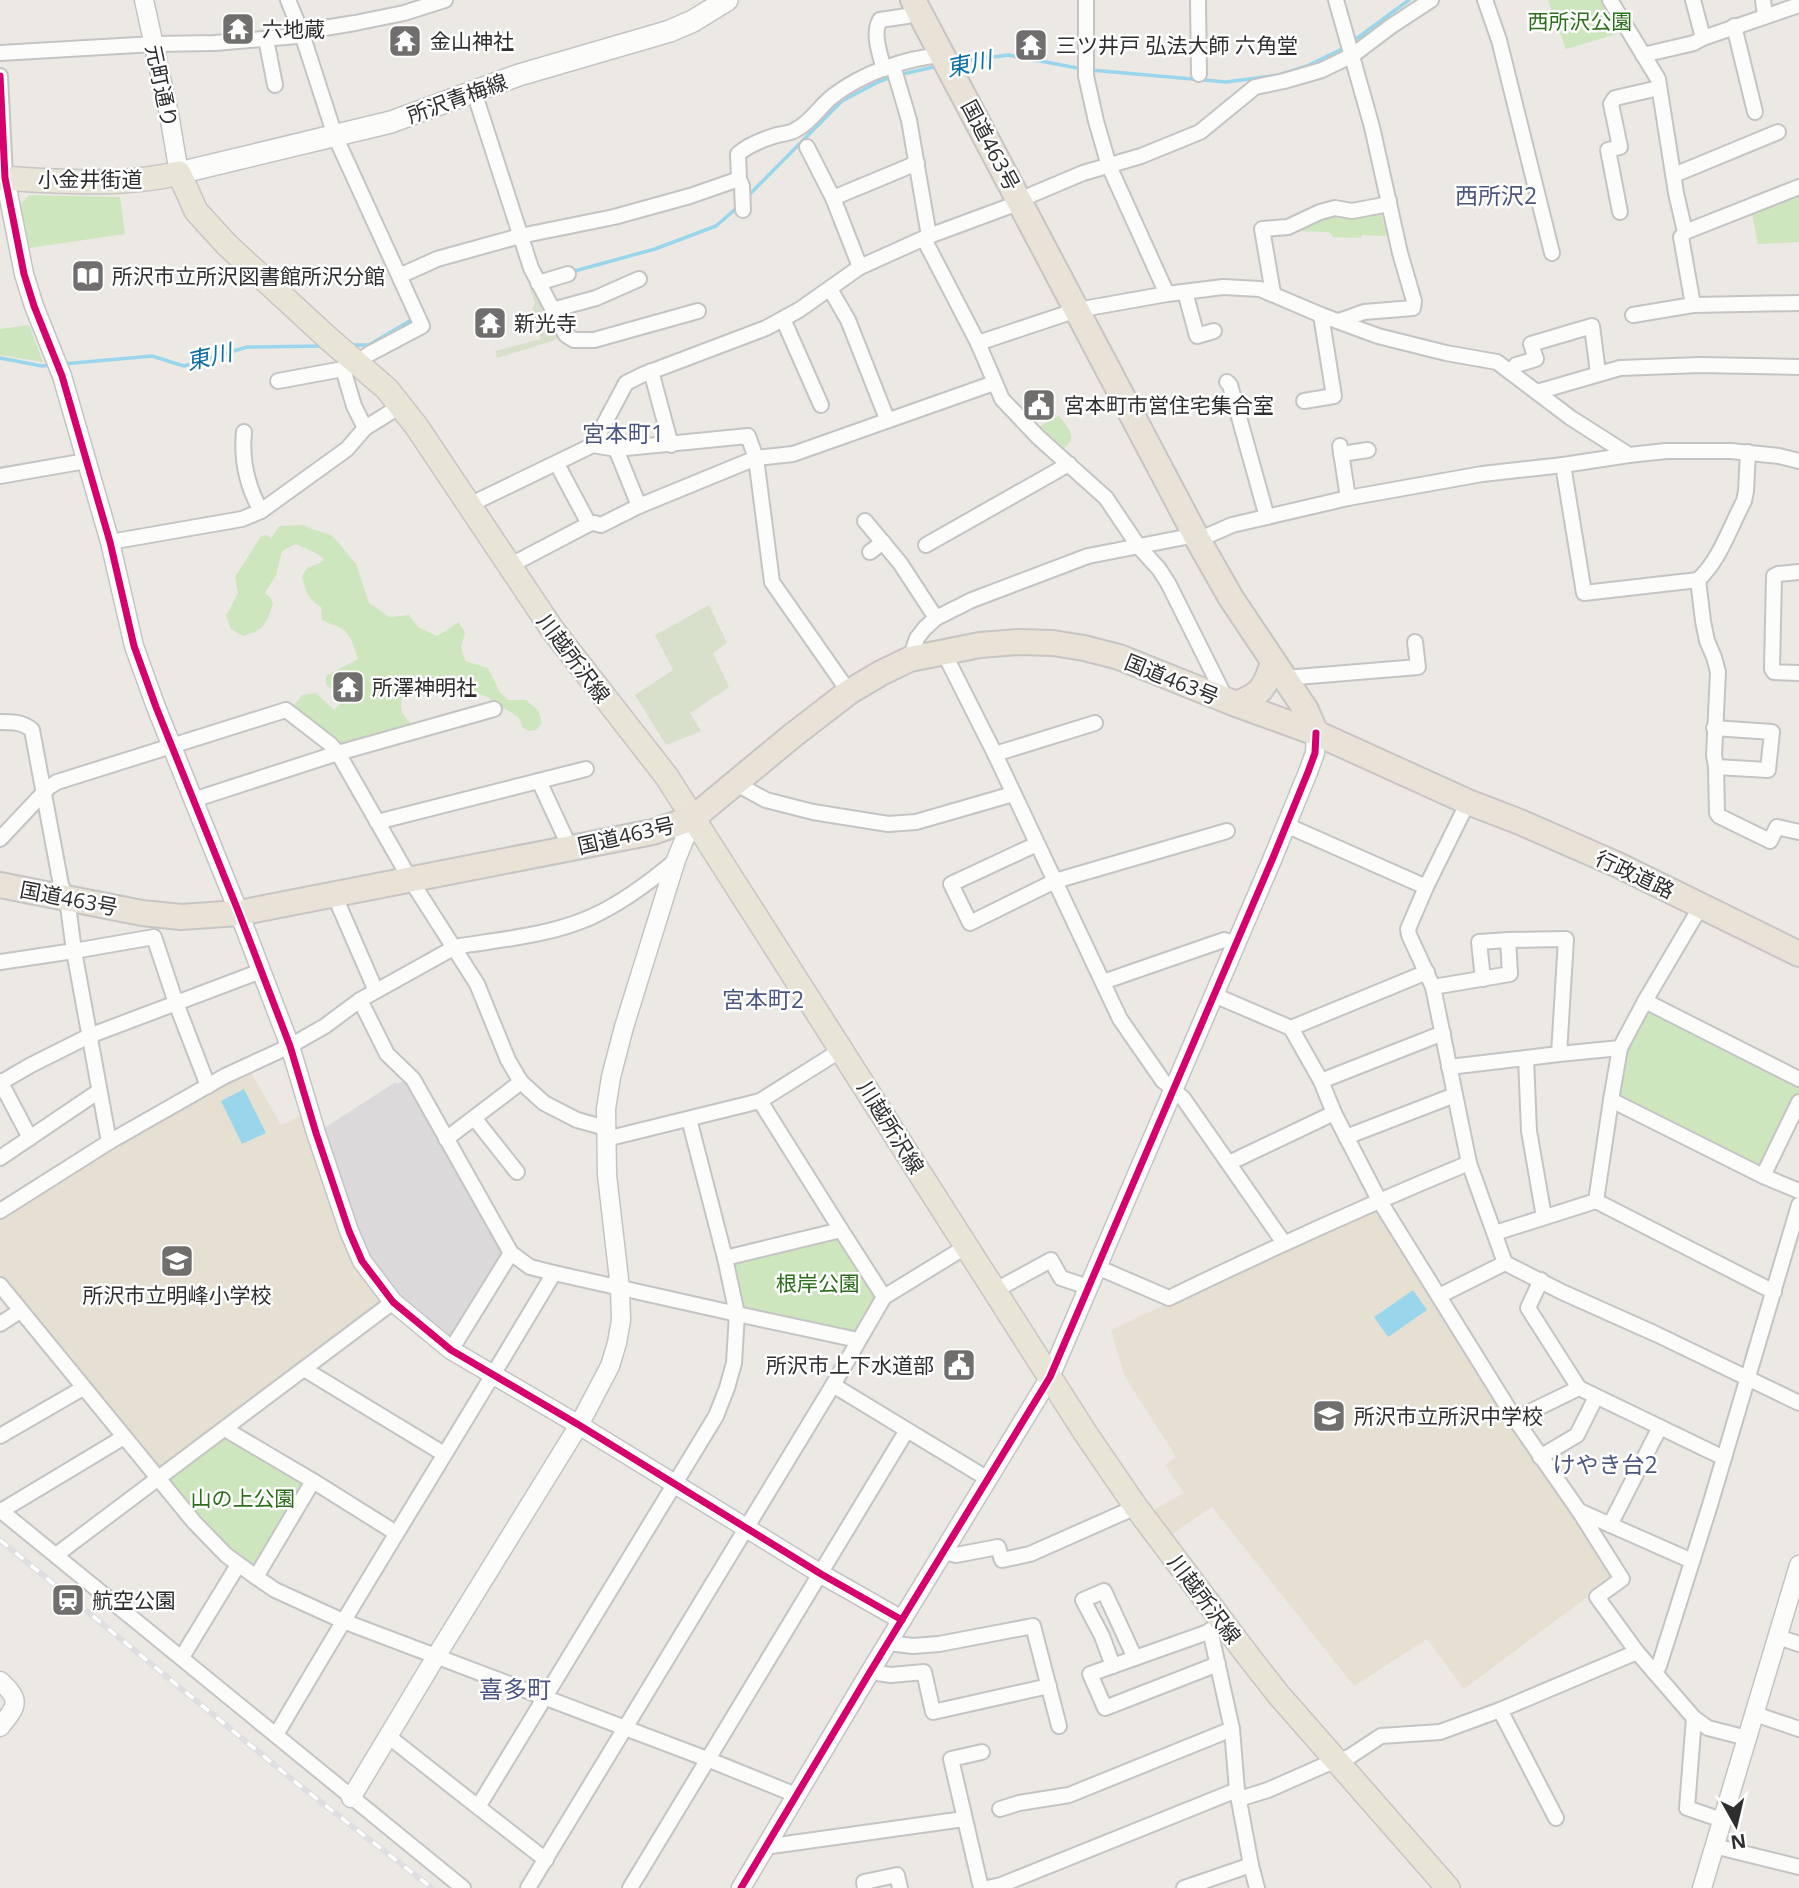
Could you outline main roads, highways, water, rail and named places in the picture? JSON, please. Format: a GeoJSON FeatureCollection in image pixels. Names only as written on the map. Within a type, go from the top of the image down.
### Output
{"type":"FeatureCollection","features":[{"type":"Feature","properties":{"kind":"highway","name":"国道463号"},"geometry":{"type":"LineString","coordinates":[[916,5],[1197,538],[1231,598],[1312,721],[1316,733]]}},
{"type":"Feature","properties":{"kind":"highway","name":"国道463号"},"geometry":{"type":"LineString","coordinates":[[0,885],[142,913],[181,917],[239,913],[653,832],[694,818],[849,692],[881,673],[910,659],[943,651],[1019,642],[1053,643],[1119,657],[1316,733],[1468,802]]}},
{"type":"Feature","properties":{"kind":"highway"},"geometry":{"type":"LineString","coordinates":[[1230,702],[1254,697],[1279,670]]}},
{"type":"Feature","properties":{"kind":"highway","name":"行政道路"},"geometry":{"type":"LineString","coordinates":[[1468,802],[1618,865],[1799,954]]}},
{"type":"Feature","properties":{"kind":"main road","name":"所沢青梅線"},"geometry":{"type":"LineString","coordinates":[[179,173],[391,122],[519,75],[670,30],[693,21],[716,3]]}},
{"type":"Feature","properties":{"kind":"main road","name":"小金井街道"},"geometry":{"type":"LineString","coordinates":[[2,178],[52,181],[141,180],[179,173]]}},
{"type":"Feature","properties":{"kind":"main road","name":"川越所沢線"},"geometry":{"type":"LineString","coordinates":[[179,173],[196,211],[227,245],[351,362],[387,389],[402,405],[552,629],[667,777],[1086,1434],[1217,1628],[1278,1693],[1448,1888]]}},
{"type":"Feature","properties":{"kind":"water"},"geometry":{"type":"Polygon","coordinates":[[[244,1089],[266,1133],[242,1144],[221,1101],[244,1089]]]}},
{"type":"Feature","properties":{"kind":"water"},"geometry":{"type":"Polygon","coordinates":[[[1413,1290],[1427,1310],[1388,1337],[1374,1317],[1413,1290]]]}},
{"type":"Feature","properties":{"kind":"waterway","name":"東川"},"geometry":{"type":"LineString","coordinates":[[1352,42],[1409,0]]}},
{"type":"Feature","properties":{"kind":"waterway","name":"東川"},"geometry":{"type":"LineString","coordinates":[[1091,70],[1226,82],[1279,75],[1307,66],[1346,47]]}},
{"type":"Feature","properties":{"kind":"waterway","name":"東川"},"geometry":{"type":"LineString","coordinates":[[956,62],[1008,55],[1083,69]]}},
{"type":"Feature","properties":{"kind":"waterway","name":"東川"},"geometry":{"type":"LineString","coordinates":[[898,75],[938,66]]}},
{"type":"Feature","properties":{"kind":"waterway","name":"東川"},"geometry":{"type":"LineString","coordinates":[[748,196],[842,101],[891,77]]}},
{"type":"Feature","properties":{"kind":"waterway","name":"東川"},"geometry":{"type":"LineString","coordinates":[[571,272],[655,249],[716,226],[738,207]]}},
{"type":"Feature","properties":{"kind":"waterway","name":"東川"},"geometry":{"type":"LineString","coordinates":[[349,345],[369,345],[413,319]]}},
{"type":"Feature","properties":{"kind":"waterway","name":"東川"},"geometry":{"type":"LineString","coordinates":[[63,364],[152,356],[184,366],[247,347],[324,346]]}},
{"type":"Feature","properties":{"kind":"waterway","name":"東川"},"geometry":{"type":"LineString","coordinates":[[0,358],[42,366],[52,365]]}},
{"type":"Feature","properties":{"kind":"railway"},"geometry":{"type":"LineString","coordinates":[[0,1540],[299,1785],[432,1888]]}},
{"type":"Feature","properties":{"kind":"place","name":"六地蔵"},"geometry":{"type":"Point","coordinates":[238,29]}},
{"type":"Feature","properties":{"kind":"place","name":"金山神社"},"geometry":{"type":"Point","coordinates":[405,41]}},
{"type":"Feature","properties":{"kind":"place","name":"三ツ井戸 弘法大師 六角堂"},"geometry":{"type":"Point","coordinates":[1031,45]}},
{"type":"Feature","properties":{"kind":"place","name":"所沢市立所沢図書館所沢分館"},"geometry":{"type":"Point","coordinates":[88,276]}},
{"type":"Feature","properties":{"kind":"place","name":"新光寺"},"geometry":{"type":"Point","coordinates":[490,323]}},
{"type":"Feature","properties":{"kind":"place","name":"宮本町市営住宅集合室"},"geometry":{"type":"Point","coordinates":[1039,405]}},
{"type":"Feature","properties":{"kind":"place","name":"所澤神明社"},"geometry":{"type":"Point","coordinates":[348,687]}},
{"type":"Feature","properties":{"kind":"place","name":"所沢市立明峰小学校"},"geometry":{"type":"Point","coordinates":[177,1261]}},
{"type":"Feature","properties":{"kind":"place","name":"所沢市上下水道部"},"geometry":{"type":"Point","coordinates":[959,1365]}},
{"type":"Feature","properties":{"kind":"place","name":"所沢市立所沢中学校"},"geometry":{"type":"Point","coordinates":[1329,1416]}},
{"type":"Feature","properties":{"kind":"place","name":"航空公園"},"geometry":{"type":"Point","coordinates":[68,1600]}},
{"type":"Feature","properties":{"kind":"district","name":"西所沢2"},"geometry":{"type":"Point","coordinates":[1496,195]}},
{"type":"Feature","properties":{"kind":"district","name":"宮本町1"},"geometry":{"type":"Point","coordinates":[623,433]}},
{"type":"Feature","properties":{"kind":"district","name":"宮本町2"},"geometry":{"type":"Point","coordinates":[763,999]}},
{"type":"Feature","properties":{"kind":"district","name":"けやき台2"},"geometry":{"type":"Point","coordinates":[1605,1464]}},
{"type":"Feature","properties":{"kind":"district","name":"喜多町"},"geometry":{"type":"Point","coordinates":[515,1688]}},
{"type":"Feature","properties":{"kind":"park label","name":"西所沢公園"},"geometry":{"type":"Point","coordinates":[1580,21]}},
{"type":"Feature","properties":{"kind":"park label","name":"根岸公園"},"geometry":{"type":"Point","coordinates":[818,1283]}},
{"type":"Feature","properties":{"kind":"park label","name":"山の上公園"},"geometry":{"type":"Point","coordinates":[243,1498]}}]}
